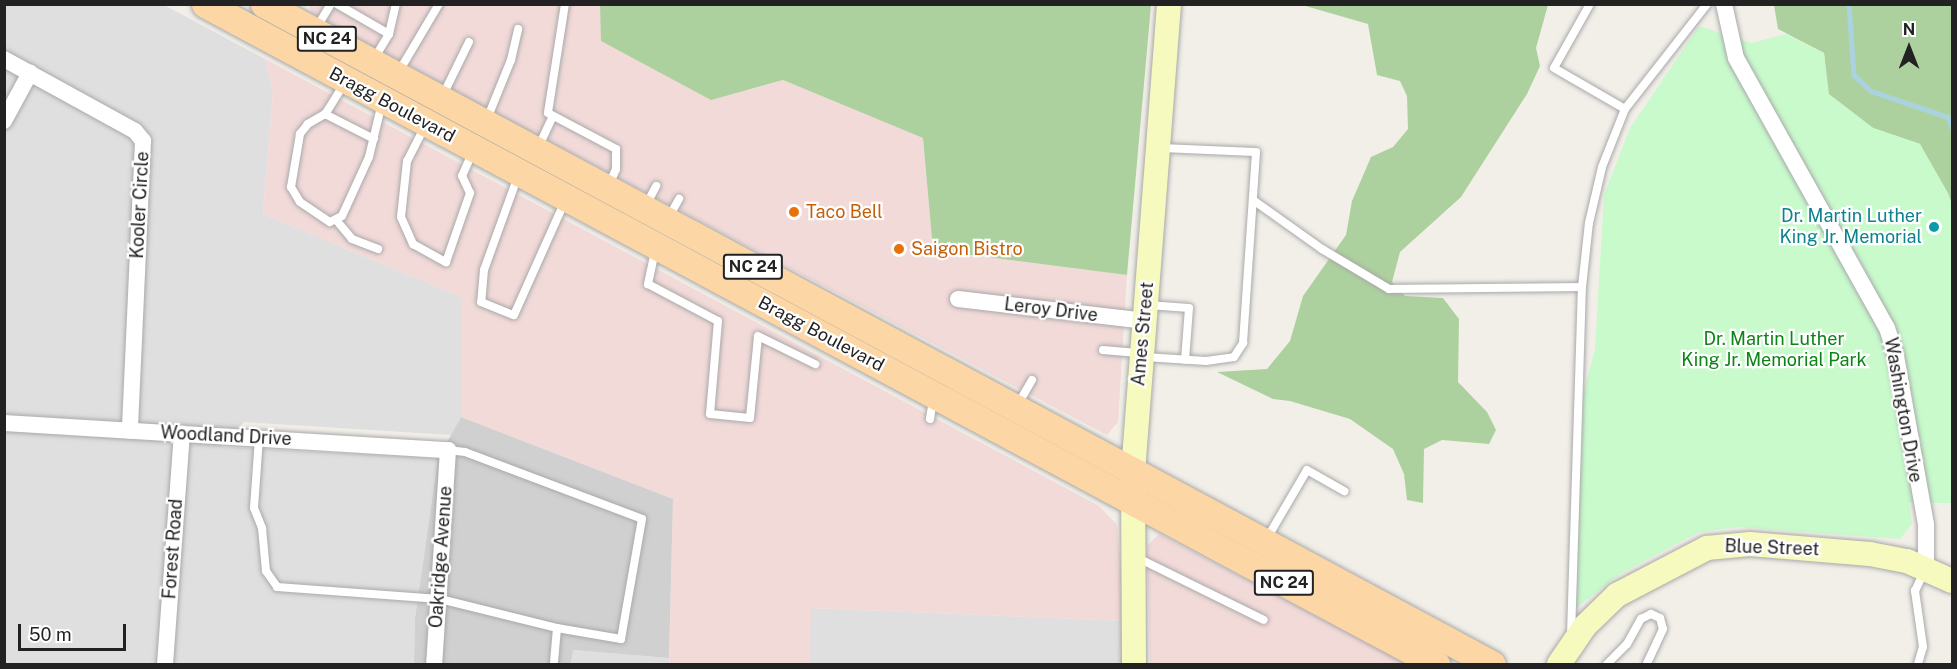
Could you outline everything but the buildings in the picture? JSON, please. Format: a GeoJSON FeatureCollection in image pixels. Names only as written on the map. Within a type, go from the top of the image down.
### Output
{"type":"FeatureCollection","features":[{"type":"Feature","properties":{"kind":"main road","name":"Bragg Boulevard"},"geometry":{"type":"LineString","coordinates":[[205,4],[656,246],[931,407],[1132,501],[1421,661]]}},
{"type":"Feature","properties":{"kind":"main road","name":"Bragg Boulevard"},"geometry":{"type":"LineString","coordinates":[[278,8],[315,32],[607,189],[661,204],[1015,408],[1492,664]]}},
{"type":"Feature","properties":{"kind":"main road"},"geometry":{"type":"LineString","coordinates":[[260,34],[294,35],[413,98],[438,98]]}},
{"type":"Feature","properties":{"kind":"street","name":"Ames Street"},"geometry":{"type":"LineString","coordinates":[[1134,664],[1133,472],[1169,4]]}},
{"type":"Feature","properties":{"kind":"street","name":"Washington Drive"},"geometry":{"type":"LineString","coordinates":[[1724,4],[1736,58],[1887,328],[1898,366],[1926,524],[1926,567]]}},
{"type":"Feature","properties":{"kind":"street","name":"Kooler Circle"},"geometry":{"type":"LineString","coordinates":[[4,58],[135,131],[143,141],[130,431]]}},
{"type":"Feature","properties":{"kind":"street"},"geometry":{"type":"LineString","coordinates":[[4,121],[30,73]]}},
{"type":"Feature","properties":{"kind":"street","name":"Leroy Drive"},"geometry":{"type":"LineString","coordinates":[[958,299],[1145,313]]}},
{"type":"Feature","properties":{"kind":"street","name":"Woodland Drive"},"geometry":{"type":"LineString","coordinates":[[4,423],[448,450]]}},
{"type":"Feature","properties":{"kind":"street","name":"Forest Road"},"geometry":{"type":"LineString","coordinates":[[165,664],[182,434]]}},
{"type":"Feature","properties":{"kind":"street","name":"Oakridge Avenue"},"geometry":{"type":"LineString","coordinates":[[434,664],[448,450]]}},
{"type":"Feature","properties":{"kind":"street","name":"Blue Street"},"geometry":{"type":"LineString","coordinates":[[1565,655],[1617,595],[1707,548],[1750,544],[1870,554],[1926,567],[1953,581]]}},
{"type":"Feature","properties":{"kind":"lane"},"geometry":{"type":"LineString","coordinates":[[315,32],[331,4]]}},
{"type":"Feature","properties":{"kind":"lane"},"geometry":{"type":"LineString","coordinates":[[337,4],[389,34]]}},
{"type":"Feature","properties":{"kind":"lane"},"geometry":{"type":"LineString","coordinates":[[372,63],[389,34],[396,4]]}},
{"type":"Feature","properties":{"kind":"lane"},"geometry":{"type":"LineString","coordinates":[[396,76],[439,4]]}},
{"type":"Feature","properties":{"kind":"lane"},"geometry":{"type":"LineString","coordinates":[[565,4],[548,113],[616,149],[616,170],[607,189]]}},
{"type":"Feature","properties":{"kind":"lane"},"geometry":{"type":"LineString","coordinates":[[1590,4],[1554,68],[1625,109]]}},
{"type":"Feature","properties":{"kind":"lane"},"geometry":{"type":"LineString","coordinates":[[1565,655],[1582,287],[1589,223],[1602,167],[1625,109],[1707,4]]}},
{"type":"Feature","properties":{"kind":"lane"},"geometry":{"type":"LineString","coordinates":[[486,124],[511,60],[518,29]]}},
{"type":"Feature","properties":{"kind":"lane"},"geometry":{"type":"LineString","coordinates":[[438,98],[469,42]]}},
{"type":"Feature","properties":{"kind":"lane"},"geometry":{"type":"LineString","coordinates":[[346,80],[326,114],[308,124],[300,134],[291,188],[300,202],[330,222],[337,221],[342,216],[374,139],[383,100]]}},
{"type":"Feature","properties":{"kind":"lane"},"geometry":{"type":"LineString","coordinates":[[326,114],[374,139]]}},
{"type":"Feature","properties":{"kind":"lane"},"geometry":{"type":"LineString","coordinates":[[536,151],[553,116]]}},
{"type":"Feature","properties":{"kind":"lane"},"geometry":{"type":"LineString","coordinates":[[427,123],[407,162],[401,217],[413,244],[446,262],[470,193],[462,176],[474,148]]}},
{"type":"Feature","properties":{"kind":"lane"},"geometry":{"type":"LineString","coordinates":[[1103,350],[1185,360],[1225,358],[1240,352],[1256,152],[1158,148]]}},
{"type":"Feature","properties":{"kind":"lane"},"geometry":{"type":"LineString","coordinates":[[520,173],[484,270],[481,302],[514,315],[566,198]]}},
{"type":"Feature","properties":{"kind":"lane"},"geometry":{"type":"LineString","coordinates":[[1253,200],[1322,249],[1389,289],[1582,287]]}},
{"type":"Feature","properties":{"kind":"lane"},"geometry":{"type":"LineString","coordinates":[[337,221],[352,240],[378,249]]}},
{"type":"Feature","properties":{"kind":"lane"},"geometry":{"type":"LineString","coordinates":[[656,246],[648,284],[718,321],[710,414],[750,418],[758,336],[815,364]]}},
{"type":"Feature","properties":{"kind":"lane"},"geometry":{"type":"LineString","coordinates":[[1145,313],[1189,308],[1185,360]]}},
{"type":"Feature","properties":{"kind":"lane"},"geometry":{"type":"LineString","coordinates":[[1015,408],[1032,380]]}},
{"type":"Feature","properties":{"kind":"lane"},"geometry":{"type":"LineString","coordinates":[[259,438],[254,508],[261,528],[266,571],[277,587],[440,599],[557,628],[621,639],[642,519],[465,452],[448,450]]}},
{"type":"Feature","properties":{"kind":"lane"},"geometry":{"type":"LineString","coordinates":[[1265,543],[1307,470],[1344,491]]}},
{"type":"Feature","properties":{"kind":"lane"},"geometry":{"type":"LineString","coordinates":[[1133,556],[1264,620]]}},
{"type":"Feature","properties":{"kind":"lane"},"geometry":{"type":"LineString","coordinates":[[1918,664],[1923,647],[1915,591],[1926,567]]}},
{"type":"Feature","properties":{"kind":"lane"},"geometry":{"type":"LineString","coordinates":[[1607,664],[1627,644],[1641,619],[1651,614],[1660,618],[1663,629],[1647,664]]}},
{"type":"Feature","properties":{"kind":"lane"},"geometry":{"type":"LineString","coordinates":[[554,664],[557,628]]}},
{"type":"Feature","properties":{"kind":"shaded area"},"geometry":{"type":"Polygon","coordinates":[[[4,5],[164,5],[265,59],[273,93],[263,214],[461,297],[461,417],[451,435],[244,422],[221,447],[438,458],[415,618],[414,664],[5,664],[4,5]]]}},
{"type":"Feature","properties":{"kind":"shaded area"},"geometry":{"type":"Polygon","coordinates":[[[309,5],[600,5],[602,41],[748,90],[783,80],[923,138],[933,250],[1127,275],[1118,422],[1107,435],[314,18],[309,5]]]}},
{"type":"Feature","properties":{"kind":"shaded area"},"geometry":{"type":"Polygon","coordinates":[[[265,59],[1099,506],[1117,525],[1126,621],[811,608],[810,664],[669,664],[673,499],[461,417],[461,297],[263,214],[273,93],[265,59]]]}},
{"type":"Feature","properties":{"kind":"shaded area"},"geometry":{"type":"Polygon","coordinates":[[[461,417],[673,499],[669,658],[573,650],[571,664],[414,664],[415,618],[438,458],[461,417]]]}},
{"type":"Feature","properties":{"kind":"shaded area"},"geometry":{"type":"Polygon","coordinates":[[[1159,534],[1408,664],[1150,664],[1147,546],[1159,534]]]}},
{"type":"Feature","properties":{"kind":"shaded area"},"geometry":{"type":"Polygon","coordinates":[[[810,608],[1126,621],[1127,664],[810,664],[810,608]]]}},
{"type":"Feature","properties":{"kind":"shaded area"},"geometry":{"type":"Polygon","coordinates":[[[573,650],[669,658],[669,664],[571,664],[573,650]]]}},
{"type":"Feature","properties":{"kind":"green space"},"geometry":{"type":"Polygon","coordinates":[[[600,5],[1151,5],[1127,275],[933,250],[923,138],[783,80],[711,100],[601,41],[600,5]]]}},
{"type":"Feature","properties":{"kind":"green space"},"geometry":{"type":"Polygon","coordinates":[[[1302,5],[1548,5],[1536,48],[1540,66],[1527,94],[1461,197],[1400,252],[1392,282],[1405,296],[1443,298],[1459,319],[1458,382],[1487,412],[1496,430],[1489,444],[1442,440],[1424,449],[1423,503],[1407,500],[1404,474],[1393,449],[1350,419],[1290,401],[1273,399],[1217,372],[1267,369],[1290,341],[1303,296],[1346,235],[1352,201],[1371,157],[1393,147],[1408,129],[1407,96],[1400,81],[1377,75],[1368,24],[1302,5]]]}},
{"type":"Feature","properties":{"kind":"green space"},"geometry":{"type":"Polygon","coordinates":[[[1774,5],[1952,5],[1952,210],[1920,144],[1873,128],[1828,94],[1824,53],[1778,29],[1774,5]]]}},
{"type":"Feature","properties":{"kind":"green space","name":"Dr. Martin Luther King Jr. Memorial Park"},"geometry":{"type":"Polygon","coordinates":[[[1699,26],[1752,43],[1786,34],[1824,53],[1829,94],[1873,128],[1920,144],[1948,193],[1952,204],[1952,503],[1909,503],[1912,524],[1900,539],[1738,527],[1699,532],[1620,574],[1576,608],[1582,398],[1595,349],[1604,195],[1630,128],[1699,26]]]}},
{"type":"Feature","properties":{"kind":"waterway"},"geometry":{"type":"LineString","coordinates":[[1849,4],[1854,75],[1871,91],[1948,117],[1952,127]]}},
{"type":"Feature","properties":{"kind":"place","name":"Taco Bell"},"geometry":{"type":"Point","coordinates":[794,212]}},
{"type":"Feature","properties":{"kind":"place","name":"Dr. Martin Luther King Jr. Memorial"},"geometry":{"type":"Point","coordinates":[1934,227]}},
{"type":"Feature","properties":{"kind":"place","name":"Saigon Bistro"},"geometry":{"type":"Point","coordinates":[899,249]}}]}
